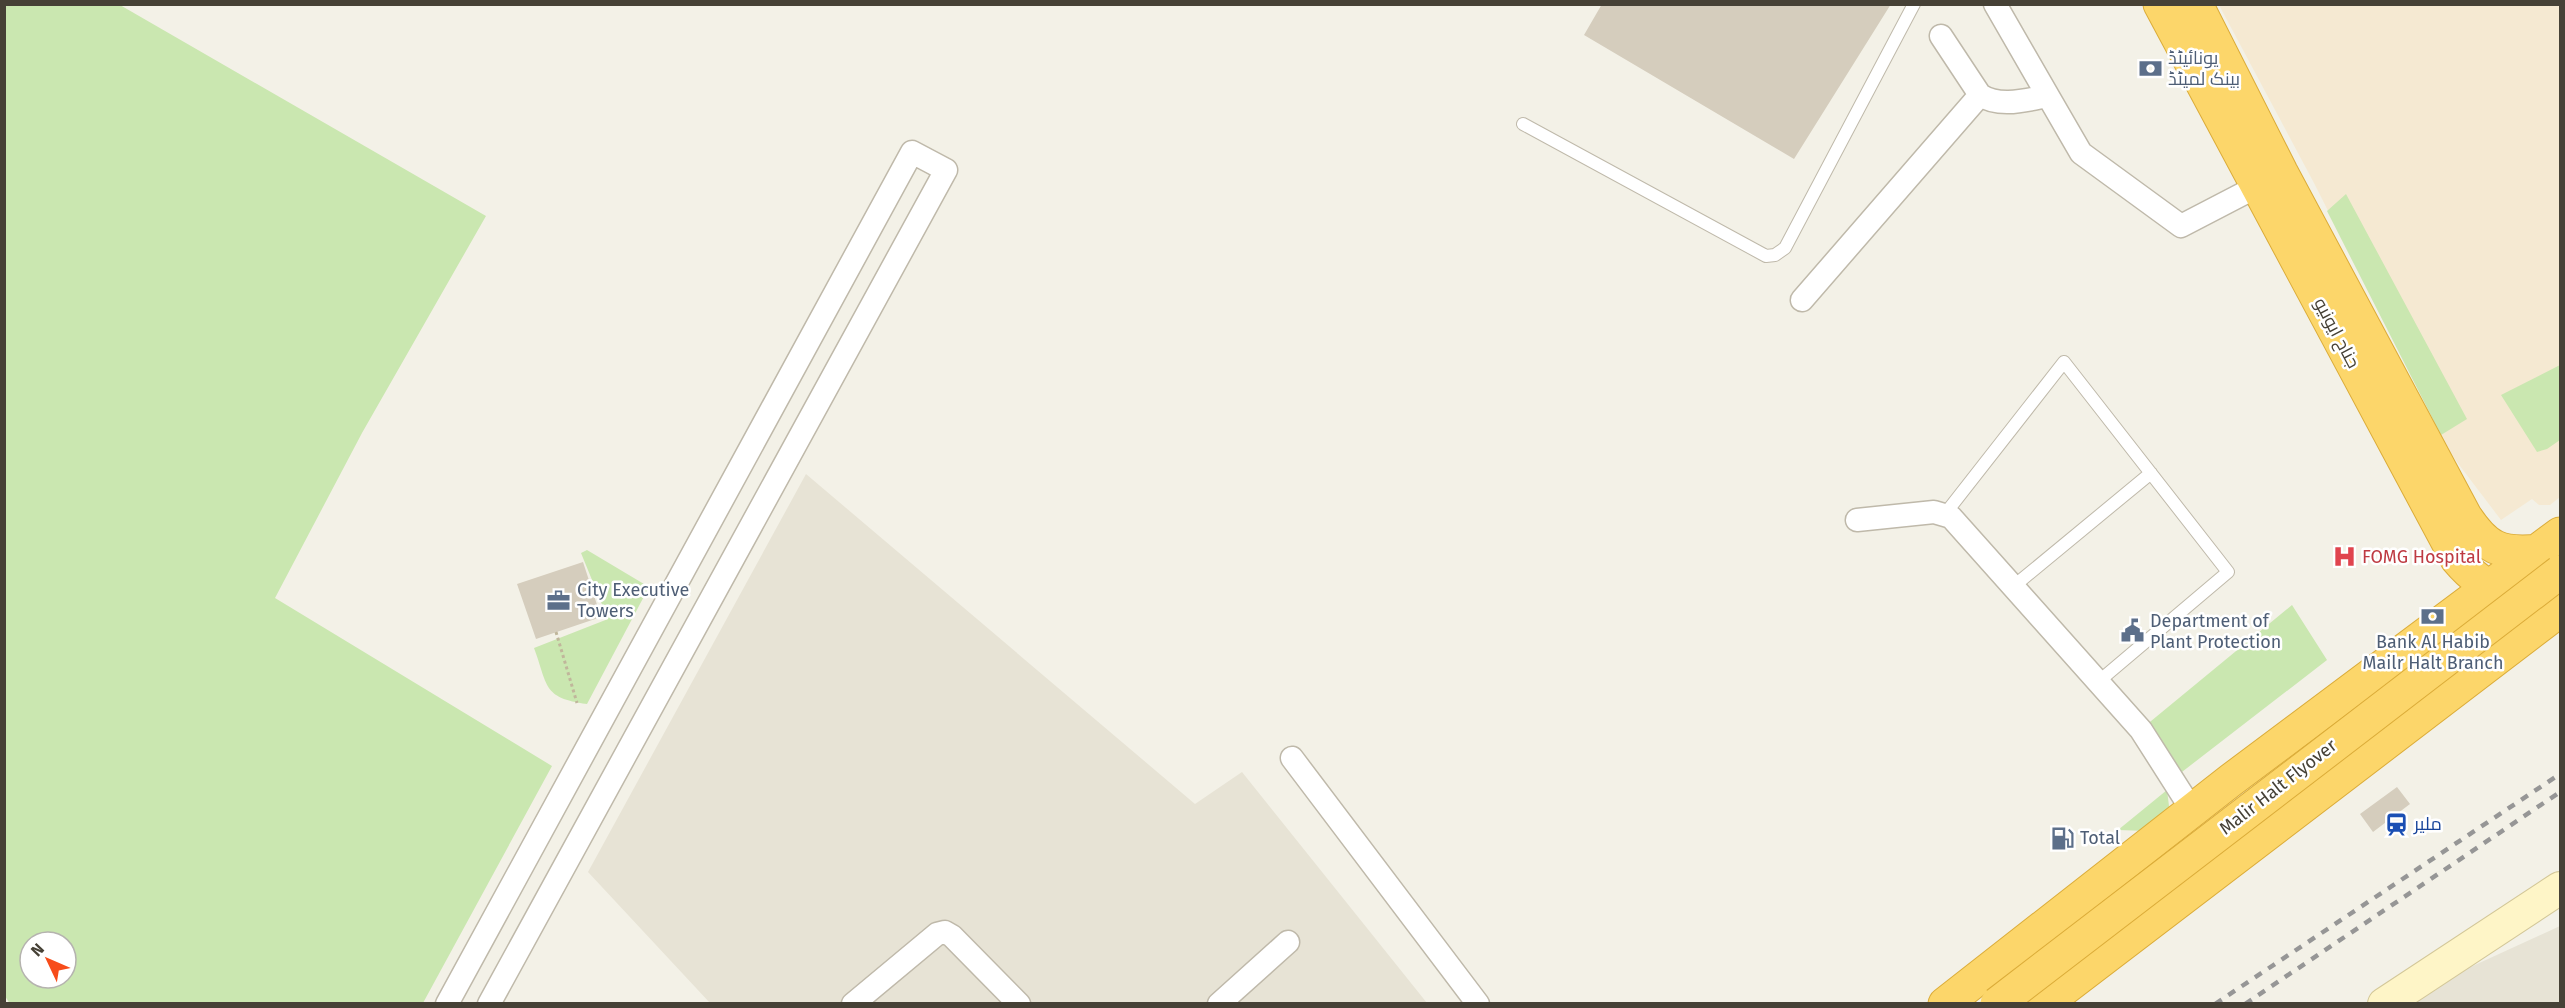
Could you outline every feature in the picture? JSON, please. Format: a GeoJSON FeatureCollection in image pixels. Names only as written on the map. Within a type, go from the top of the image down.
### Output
{"type":"FeatureCollection","features":[{"type":"Feature","properties":{"kind":"highway","name":"جناح ایونیو"},"geometry":{"type":"LineString","coordinates":[[2160,4],[2474,530],[2486,543],[2501,551],[2553,552]]}},
{"type":"Feature","properties":{"kind":"highway","name":"جناح ایونیو"},"geometry":{"type":"LineString","coordinates":[[2196,4],[2261,172],[2445,538],[2469,573],[2488,588],[2514,596],[2560,598]]}},
{"type":"Feature","properties":{"kind":"highway"},"geometry":{"type":"LineString","coordinates":[[1945,1004],[2192,810],[2389,665],[2488,588],[2553,552]]}},
{"type":"Feature","properties":{"kind":"highway","name":"Malir Halt Flyover"},"geometry":{"type":"LineString","coordinates":[[1997,1004],[2553,552]]}},
{"type":"Feature","properties":{"kind":"highway","name":"Malir Halt Flyover"},"geometry":{"type":"LineString","coordinates":[[2044,1004],[2560,610]]}},
{"type":"Feature","properties":{"kind":"highway"},"geometry":{"type":"LineString","coordinates":[[2389,665],[2405,676],[2416,688],[2422,704],[2422,717]]}},
{"type":"Feature","properties":{"kind":"street"},"geometry":{"type":"LineString","coordinates":[[1995,4],[2081,153],[2181,226],[2261,172]]}},
{"type":"Feature","properties":{"kind":"street"},"geometry":{"type":"LineString","coordinates":[[1941,36],[1980,94],[1992,100],[2013,102],[2048,96]]}},
{"type":"Feature","properties":{"kind":"street"},"geometry":{"type":"LineString","coordinates":[[1802,300],[1980,94]]}},
{"type":"Feature","properties":{"kind":"street"},"geometry":{"type":"LineString","coordinates":[[447,1004],[912,152],[946,170],[489,1004]]}},
{"type":"Feature","properties":{"kind":"street"},"geometry":{"type":"LineString","coordinates":[[773,407],[805,424]]}},
{"type":"Feature","properties":{"kind":"street"},"geometry":{"type":"LineString","coordinates":[[1857,520],[1934,512],[1945,514],[1958,523],[2141,730],[2192,810]]}},
{"type":"Feature","properties":{"kind":"street"},"geometry":{"type":"LineString","coordinates":[[1292,758],[1478,1004]]}},
{"type":"Feature","properties":{"kind":"street"},"geometry":{"type":"LineString","coordinates":[[2384,1004],[2560,888]]}},
{"type":"Feature","properties":{"kind":"street"},"geometry":{"type":"LineString","coordinates":[[854,1004],[937,934],[945,932],[1019,1004]]}},
{"type":"Feature","properties":{"kind":"street"},"geometry":{"type":"LineString","coordinates":[[1219,1004],[1288,942]]}},
{"type":"Feature","properties":{"kind":"street"},"geometry":{"type":"LineString","coordinates":[[474,954],[506,972]]}},
{"type":"Feature","properties":{"kind":"lane"},"geometry":{"type":"LineString","coordinates":[[1524,124],[1766,256],[1775,255],[1785,248],[1914,4]]}},
{"type":"Feature","properties":{"kind":"lane"},"geometry":{"type":"LineString","coordinates":[[1945,514],[2064,362],[2228,572],[2098,682]]}},
{"type":"Feature","properties":{"kind":"lane"},"geometry":{"type":"LineString","coordinates":[[2014,586],[2151,473]]}},
{"type":"Feature","properties":{"kind":"path"},"geometry":{"type":"LineString","coordinates":[[556,632],[577,702]]}},
{"type":"Feature","properties":{"kind":"shaded area"},"geometry":{"type":"Polygon","coordinates":[[[2219,5],[2560,5],[2560,497],[2550,505],[2539,505],[2532,499],[2501,520],[2438,437],[2441,435],[2314,183],[2219,5]]]}},
{"type":"Feature","properties":{"kind":"shaded area"},"geometry":{"type":"Polygon","coordinates":[[[806,474],[1195,804],[1242,772],[1427,1003],[710,1003],[588,872],[806,474]]]}},
{"type":"Feature","properties":{"kind":"shaded area"},"geometry":{"type":"Polygon","coordinates":[[[2560,926],[2560,1003],[2392,1003],[2560,926]]]}},
{"type":"Feature","properties":{"kind":"green space"},"geometry":{"type":"Polygon","coordinates":[[[4,5],[120,5],[486,216],[362,433],[275,598],[552,766],[423,1003],[10,1004],[5,996],[4,5]]]}},
{"type":"Feature","properties":{"kind":"green space"},"geometry":{"type":"Polygon","coordinates":[[[2346,194],[2467,419],[2441,435],[2327,211],[2346,194]]]}},
{"type":"Feature","properties":{"kind":"green space"},"geometry":{"type":"Polygon","coordinates":[[[2560,365],[2560,440],[2547,449],[2537,452],[2501,395],[2560,365]]]}},
{"type":"Feature","properties":{"kind":"green space"},"geometry":{"type":"Polygon","coordinates":[[[587,550],[649,587],[587,704],[562,698],[549,688],[534,648],[608,619],[581,553],[587,550]]]}},
{"type":"Feature","properties":{"kind":"green space"},"geometry":{"type":"Polygon","coordinates":[[[2292,605],[2327,660],[2178,775],[2145,726],[2292,605]]]}},
{"type":"Feature","properties":{"kind":"green space"},"geometry":{"type":"Polygon","coordinates":[[[2167,790],[2170,814],[2147,831],[2118,830],[2167,790]]]}},
{"type":"Feature","properties":{"kind":"building"},"geometry":{"type":"Polygon","coordinates":[[[1602,4],[1891,4],[1794,159],[1584,35],[1602,4]]]}},
{"type":"Feature","properties":{"kind":"building","name":"City Executive Towers"},"geometry":{"type":"Polygon","coordinates":[[[583,562],[601,617],[536,639],[517,584],[583,562]]]}},
{"type":"Feature","properties":{"kind":"building"},"geometry":{"type":"Polygon","coordinates":[[[2397,787],[2410,804],[2373,832],[2360,814],[2397,787]]]}},
{"type":"Feature","properties":{"kind":"railway"},"geometry":{"type":"LineString","coordinates":[[2215,1004],[2560,774]]}},
{"type":"Feature","properties":{"kind":"railway"},"geometry":{"type":"LineString","coordinates":[[2245,1004],[2560,792]]}},
{"type":"Feature","properties":{"kind":"place","name":"یونائیٹڈ بینک لمیٹڈ"},"geometry":{"type":"Point","coordinates":[2150,68]}},
{"type":"Feature","properties":{"kind":"place","name":"FOMG Hospital"},"geometry":{"type":"Point","coordinates":[2344,557]}},
{"type":"Feature","properties":{"kind":"place","name":"City Executive Towers"},"geometry":{"type":"Point","coordinates":[559,600]}},
{"type":"Feature","properties":{"kind":"place","name":"Bank Al Habib Mailr Halt Branch"},"geometry":{"type":"Point","coordinates":[2433,616]}},
{"type":"Feature","properties":{"kind":"place","name":"Department of Plant Protection"},"geometry":{"type":"Point","coordinates":[2132,631]}},
{"type":"Feature","properties":{"kind":"place","name":"ملیر"},"geometry":{"type":"Point","coordinates":[2396,824]}},
{"type":"Feature","properties":{"kind":"place","name":"Total"},"geometry":{"type":"Point","coordinates":[2062,838]}}]}
